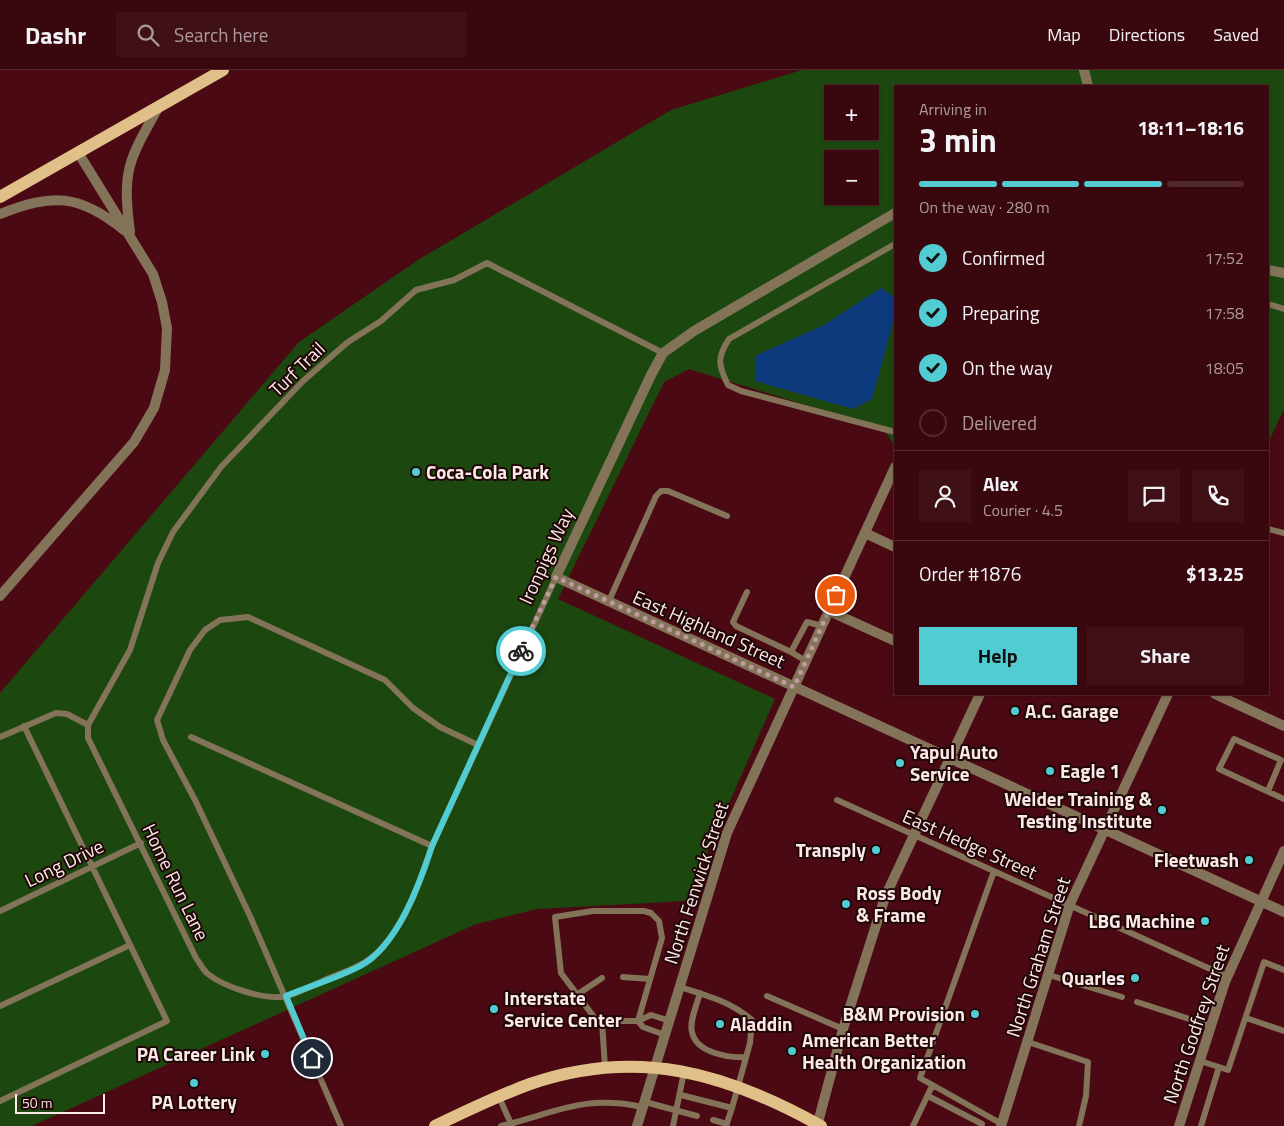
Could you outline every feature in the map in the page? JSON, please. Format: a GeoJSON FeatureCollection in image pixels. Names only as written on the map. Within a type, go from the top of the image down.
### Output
{"type":"FeatureCollection","features":[{"type":"Feature","properties":{"kind":"main road"},"geometry":{"type":"LineString","coordinates":[[0,197],[79,154],[223,70]]}},
{"type":"Feature","properties":{"kind":"main road"},"geometry":{"type":"LineString","coordinates":[[435,1126],[499,1097],[552,1078],[605,1069],[655,1068],[684,1072],[739,1086],[766,1096],[819,1125]]}},
{"type":"Feature","properties":{"kind":"street"},"geometry":{"type":"LineString","coordinates":[[1084,70],[1088,85]]}},
{"type":"Feature","properties":{"kind":"street"},"geometry":{"type":"LineString","coordinates":[[131,236],[126,198],[130,160],[158,108]]}},
{"type":"Feature","properties":{"kind":"street"},"geometry":{"type":"LineString","coordinates":[[0,596],[134,442],[149,418],[158,397],[168,355],[165,314],[153,274],[79,154]]}},
{"type":"Feature","properties":{"kind":"street"},"geometry":{"type":"LineString","coordinates":[[0,214],[31,202],[62,199],[90,207],[109,218],[131,236]]}},
{"type":"Feature","properties":{"kind":"street","name":"Ironpigs Way"},"geometry":{"type":"LineString","coordinates":[[556,577],[644,388],[663,352],[694,331],[894,215]]}},
{"type":"Feature","properties":{"kind":"street"},"geometry":{"type":"LineString","coordinates":[[1269,270],[1284,273]]}},
{"type":"Feature","properties":{"kind":"street","name":"North Fenwick Street"},"geometry":{"type":"LineString","coordinates":[[637,1126],[728,833],[894,469]]}},
{"type":"Feature","properties":{"kind":"street"},"geometry":{"type":"LineString","coordinates":[[865,533],[894,547]]}},
{"type":"Feature","properties":{"kind":"street","name":"East Highland Street"},"geometry":{"type":"LineString","coordinates":[[556,577],[608,603],[1284,912]]}},
{"type":"Feature","properties":{"kind":"street"},"geometry":{"type":"LineString","coordinates":[[829,611],[894,641]]}},
{"type":"Feature","properties":{"kind":"street"},"geometry":{"type":"LineString","coordinates":[[819,1125],[843,1029],[885,897],[980,695]]}},
{"type":"Feature","properties":{"kind":"street","name":"North Graham Street"},"geometry":{"type":"LineString","coordinates":[[1001,1125],[1070,904],[1168,695]]}},
{"type":"Feature","properties":{"kind":"street"},"geometry":{"type":"LineString","coordinates":[[1217,695],[1284,726]]}},
{"type":"Feature","properties":{"kind":"street","name":"North Godfrey Street"},"geometry":{"type":"LineString","coordinates":[[1179,1126],[1228,976],[1284,851]]}},
{"type":"Feature","properties":{"kind":"lane"},"geometry":{"type":"LineString","coordinates":[[894,245],[729,339],[720,352],[720,369],[728,384],[741,390],[894,432]]}},
{"type":"Feature","properties":{"kind":"lane","name":"Turf Trail"},"geometry":{"type":"LineString","coordinates":[[88,725],[130,650],[158,563],[173,532],[221,466],[303,380],[348,342],[381,321],[416,290],[454,280],[488,263],[663,352]]}},
{"type":"Feature","properties":{"kind":"lane"},"geometry":{"type":"LineString","coordinates":[[1269,304],[1284,309]]}},
{"type":"Feature","properties":{"kind":"lane"},"geometry":{"type":"LineString","coordinates":[[608,603],[656,496],[662,491],[668,491],[727,516]]}},
{"type":"Feature","properties":{"kind":"lane"},"geometry":{"type":"LineString","coordinates":[[1269,529],[1284,533]]}},
{"type":"Feature","properties":{"kind":"lane","name":"Ironpigs Way"},"geometry":{"type":"LineString","coordinates":[[286,996],[362,965],[380,950],[405,911],[422,878],[432,846],[556,577]]}},
{"type":"Feature","properties":{"kind":"lane"},"geometry":{"type":"LineString","coordinates":[[747,592],[733,622],[736,626],[806,661]]}},
{"type":"Feature","properties":{"kind":"lane"},"geometry":{"type":"LineString","coordinates":[[341,1126],[286,996],[195,800],[163,740],[157,720],[165,698],[190,650],[205,630],[220,620],[248,617],[385,680],[420,713],[440,727],[478,745]]}},
{"type":"Feature","properties":{"kind":"lane"},"geometry":{"type":"LineString","coordinates":[[791,652],[807,622],[822,626]]}},
{"type":"Feature","properties":{"kind":"lane"},"geometry":{"type":"LineString","coordinates":[[0,737],[56,713],[67,714],[88,725]]}},
{"type":"Feature","properties":{"kind":"lane","name":"Home Run Lane"},"geometry":{"type":"LineString","coordinates":[[88,725],[88,738],[196,958],[206,972],[240,990],[270,997],[286,996]]}},
{"type":"Feature","properties":{"kind":"lane"},"geometry":{"type":"LineString","coordinates":[[0,1100],[167,1021],[24,726]]}},
{"type":"Feature","properties":{"kind":"lane"},"geometry":{"type":"LineString","coordinates":[[191,737],[432,846]]}},
{"type":"Feature","properties":{"kind":"lane"},"geometry":{"type":"LineString","coordinates":[[1268,791],[1281,760],[1234,739],[1220,769],[1284,799]]}},
{"type":"Feature","properties":{"kind":"lane","name":"East Hedge Street"},"geometry":{"type":"LineString","coordinates":[[837,800],[1228,976]]}},
{"type":"Feature","properties":{"kind":"lane","name":"Long Drive"},"geometry":{"type":"LineString","coordinates":[[0,911],[141,843]]}},
{"type":"Feature","properties":{"kind":"lane"},"geometry":{"type":"LineString","coordinates":[[994,871],[920,1078],[1001,1125]]}},
{"type":"Feature","properties":{"kind":"lane"},"geometry":{"type":"LineString","coordinates":[[638,1021],[662,938],[659,921],[651,913],[644,911],[593,911],[555,917],[561,973],[598,1021],[638,1021],[651,1015],[670,1021]]}},
{"type":"Feature","properties":{"kind":"lane"},"geometry":{"type":"LineString","coordinates":[[0,1006],[130,945]]}},
{"type":"Feature","properties":{"kind":"lane"},"geometry":{"type":"LineString","coordinates":[[1200,1061],[1228,1070],[1264,962],[1284,970]]}},
{"type":"Feature","properties":{"kind":"lane"},"geometry":{"type":"LineString","coordinates":[[1049,975],[1122,997]]}},
{"type":"Feature","properties":{"kind":"lane"},"geometry":{"type":"LineString","coordinates":[[623,977],[650,980]]}},
{"type":"Feature","properties":{"kind":"lane"},"geometry":{"type":"LineString","coordinates":[[578,994],[602,978]]}},
{"type":"Feature","properties":{"kind":"lane"},"geometry":{"type":"LineString","coordinates":[[680,987],[739,1009],[752,1020],[746,1057],[727,1125],[714,1120]]}},
{"type":"Feature","properties":{"kind":"lane"},"geometry":{"type":"LineString","coordinates":[[700,993],[691,1031],[696,1041],[708,1050],[724,1055],[746,1057]]}},
{"type":"Feature","properties":{"kind":"lane"},"geometry":{"type":"LineString","coordinates":[[767,996],[843,1029]]}},
{"type":"Feature","properties":{"kind":"lane"},"geometry":{"type":"LineString","coordinates":[[1137,1002],[1211,1026]]}},
{"type":"Feature","properties":{"kind":"lane"},"geometry":{"type":"LineString","coordinates":[[1246,1018],[1284,1031]]}},
{"type":"Feature","properties":{"kind":"lane"},"geometry":{"type":"LineString","coordinates":[[602,1021],[605,1069]]}},
{"type":"Feature","properties":{"kind":"lane"},"geometry":{"type":"LineString","coordinates":[[638,1021],[643,1027],[665,1035]]}},
{"type":"Feature","properties":{"kind":"lane"},"geometry":{"type":"LineString","coordinates":[[1028,1042],[1088,1062],[1086,1096],[1079,1126]]}},
{"type":"Feature","properties":{"kind":"lane"},"geometry":{"type":"LineString","coordinates":[[1201,1126],[1219,1067]]}},
{"type":"Feature","properties":{"kind":"lane"},"geometry":{"type":"LineString","coordinates":[[673,1126],[681,1095],[684,1072]]}},
{"type":"Feature","properties":{"kind":"lane"},"geometry":{"type":"LineString","coordinates":[[913,1126],[932,1086]]}},
{"type":"Feature","properties":{"kind":"lane"},"geometry":{"type":"LineString","coordinates":[[681,1095],[732,1108]]}},
{"type":"Feature","properties":{"kind":"lane"},"geometry":{"type":"LineString","coordinates":[[928,1096],[981,1126]]}},
{"type":"Feature","properties":{"kind":"lane"},"geometry":{"type":"LineString","coordinates":[[499,1097],[512,1125]]}},
{"type":"Feature","properties":{"kind":"lane"},"geometry":{"type":"LineString","coordinates":[[500,1126],[512,1125],[574,1104],[610,1102],[644,1105],[697,1116]]}},
{"type":"Feature","properties":{"kind":"green space","name":"Coca-Cola Park"},"geometry":{"type":"Polygon","coordinates":[[[802,70],[1284,70],[1284,409],[1269,441],[1269,85],[894,85],[894,445],[884,429],[689,369],[664,382],[558,599],[775,699],[686,901],[537,909],[476,924],[32,1126],[0,1126],[0,693],[299,342],[418,260],[671,110],[802,70]]]}},
{"type":"Feature","properties":{"kind":"water"},"geometry":{"type":"Polygon","coordinates":[[[881,288],[894,297],[894,319],[872,399],[853,409],[755,381],[755,356],[824,325],[881,288]]]}},
{"type":"Feature","properties":{"kind":"way so far"},"geometry":{"type":"LineString","coordinates":[[521,651],[556,577],[794,687],[836,595]]}},
{"type":"Feature","properties":{"kind":"place","name":"Coca-Cola Park"},"geometry":{"type":"Point","coordinates":[416,472]}},
{"type":"Feature","properties":{"kind":"place","name":"A.C. Garage"},"geometry":{"type":"Point","coordinates":[1015,711]}},
{"type":"Feature","properties":{"kind":"place","name":"Yapul Auto Service"},"geometry":{"type":"Point","coordinates":[900,763]}},
{"type":"Feature","properties":{"kind":"place","name":"Eagle 1"},"geometry":{"type":"Point","coordinates":[1050,771]}},
{"type":"Feature","properties":{"kind":"place","name":"Welder Training & Testing Institute"},"geometry":{"type":"Point","coordinates":[1162,810]}},
{"type":"Feature","properties":{"kind":"place","name":"Transply"},"geometry":{"type":"Point","coordinates":[876,850]}},
{"type":"Feature","properties":{"kind":"place","name":"Fleetwash"},"geometry":{"type":"Point","coordinates":[1249,860]}},
{"type":"Feature","properties":{"kind":"place","name":"Ross Body & Frame"},"geometry":{"type":"Point","coordinates":[846,904]}},
{"type":"Feature","properties":{"kind":"place","name":"LBG Machine"},"geometry":{"type":"Point","coordinates":[1205,921]}},
{"type":"Feature","properties":{"kind":"place","name":"Quarles"},"geometry":{"type":"Point","coordinates":[1135,978]}},
{"type":"Feature","properties":{"kind":"place","name":"Interstate Service Center"},"geometry":{"type":"Point","coordinates":[494,1009]}},
{"type":"Feature","properties":{"kind":"place","name":"B&M Provision"},"geometry":{"type":"Point","coordinates":[975,1014]}},
{"type":"Feature","properties":{"kind":"place","name":"Aladdin"},"geometry":{"type":"Point","coordinates":[720,1024]}},
{"type":"Feature","properties":{"kind":"place","name":"American Better Health Organization"},"geometry":{"type":"Point","coordinates":[792,1051]}},
{"type":"Feature","properties":{"kind":"place","name":"PA Career Link"},"geometry":{"type":"Point","coordinates":[265,1054]}},
{"type":"Feature","properties":{"kind":"place","name":"PA Lottery"},"geometry":{"type":"Point","coordinates":[194,1083]}},
{"type":"Feature","properties":{"kind":"route"},"geometry":{"type":"LineString","coordinates":[[312,1058],[286,996],[362,965],[380,950],[394,931],[422,878],[432,846],[521,651]]}}]}
